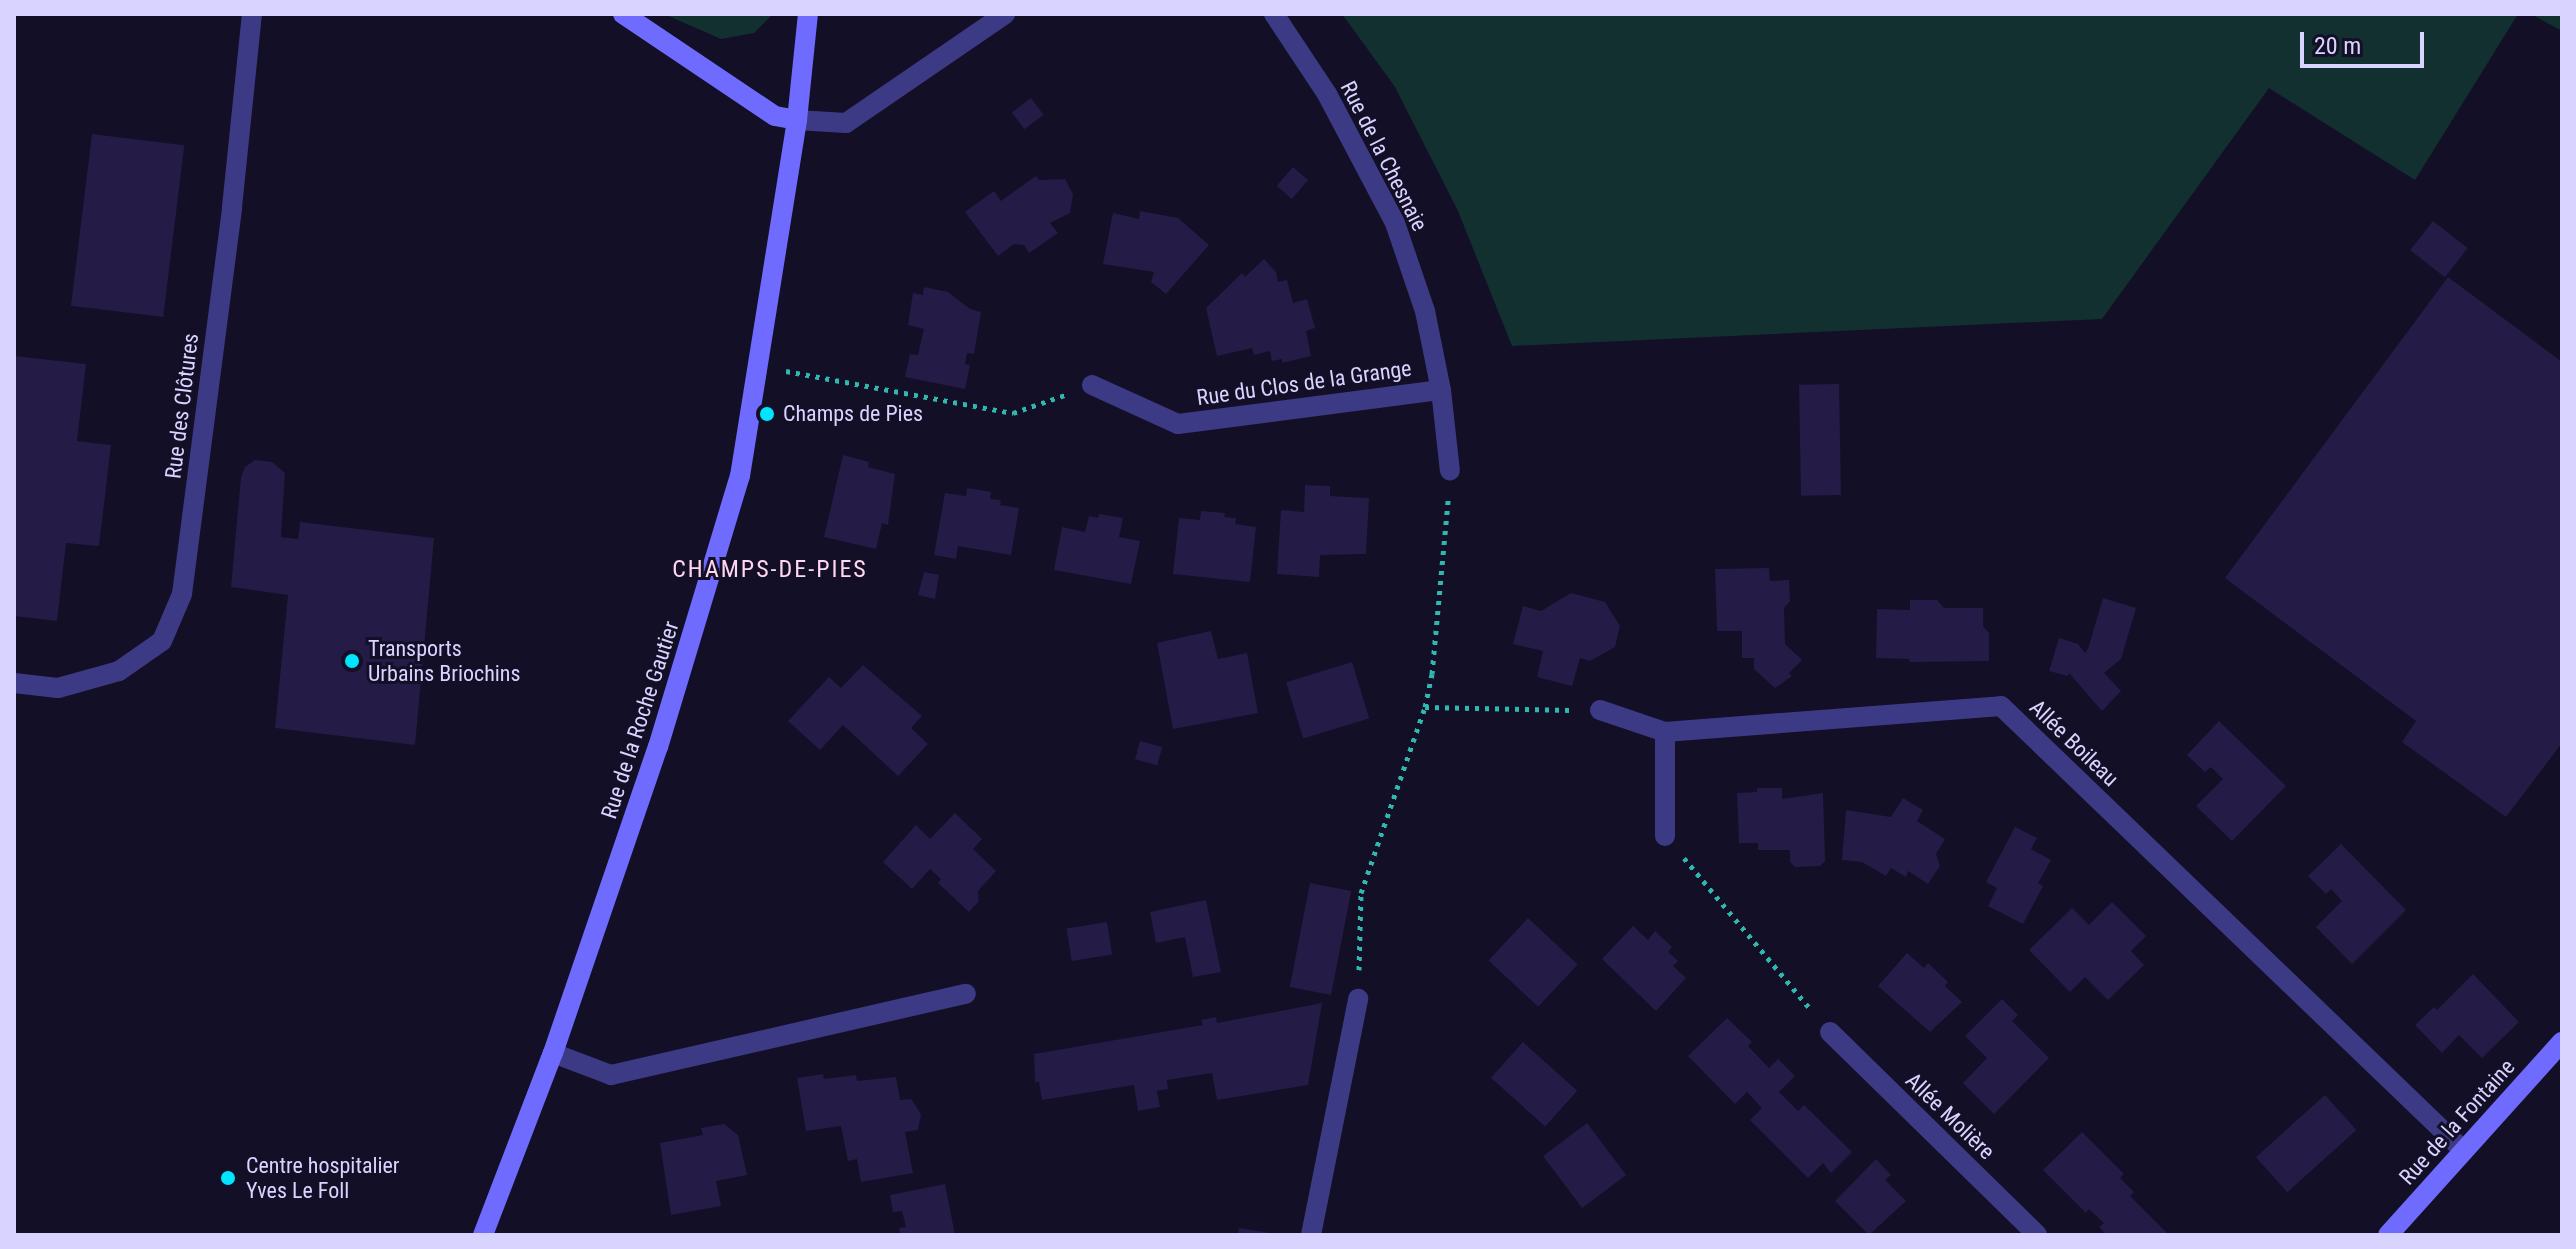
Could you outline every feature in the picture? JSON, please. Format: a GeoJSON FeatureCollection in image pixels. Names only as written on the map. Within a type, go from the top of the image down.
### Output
{"type":"FeatureCollection","features":[{"type":"Feature","properties":{"kind":"street","name":"Rue des Clôtures"},"geometry":{"type":"LineString","coordinates":[[14,683],[58,688],[119,671],[162,641],[182,594],[232,207],[252,14]]}},
{"type":"Feature","properties":{"kind":"street"},"geometry":{"type":"LineString","coordinates":[[623,14],[775,116],[846,123],[1005,14]]}},
{"type":"Feature","properties":{"kind":"street","name":"Rue de la Roche Gautier"},"geometry":{"type":"LineString","coordinates":[[483,1235],[553,1053],[704,604],[740,476],[797,120],[808,14]]}},
{"type":"Feature","properties":{"kind":"street","name":"Rue de la Chesnaie"},"geometry":{"type":"LineString","coordinates":[[1274,14],[1327,94],[1395,223],[1425,311],[1441,390],[1450,471]]}},
{"type":"Feature","properties":{"kind":"street","name":"Rue du Clos de la Grange"},"geometry":{"type":"LineString","coordinates":[[1092,385],[1178,424],[1441,390]]}},
{"type":"Feature","properties":{"kind":"street","name":"Allée Boileau"},"geometry":{"type":"LineString","coordinates":[[1600,710],[1665,732],[2001,706],[2463,1150]]}},
{"type":"Feature","properties":{"kind":"street"},"geometry":{"type":"LineString","coordinates":[[1665,732],[1665,836]]}},
{"type":"Feature","properties":{"kind":"street"},"geometry":{"type":"LineString","coordinates":[[553,1053],[611,1075],[966,994]]}},
{"type":"Feature","properties":{"kind":"street"},"geometry":{"type":"LineString","coordinates":[[1311,1235],[1358,999]]}},
{"type":"Feature","properties":{"kind":"street","name":"Allée Molière"},"geometry":{"type":"LineString","coordinates":[[1830,1032],[2037,1235]]}},
{"type":"Feature","properties":{"kind":"street","name":"Rue de la Fontaine"},"geometry":{"type":"LineString","coordinates":[[2388,1235],[2562,1042]]}},
{"type":"Feature","properties":{"kind":"path"},"geometry":{"type":"LineString","coordinates":[[759,366],[1013,413],[1092,385]]}},
{"type":"Feature","properties":{"kind":"path"},"geometry":{"type":"LineString","coordinates":[[1358,999],[1361,893],[1425,707],[1432,674],[1450,471]]}},
{"type":"Feature","properties":{"kind":"path"},"geometry":{"type":"LineString","coordinates":[[1425,707],[1600,710]]}},
{"type":"Feature","properties":{"kind":"path"},"geometry":{"type":"LineString","coordinates":[[1665,836],[1830,1032]]}},
{"type":"Feature","properties":{"kind":"green space"},"geometry":{"type":"Polygon","coordinates":[[[664,14],[773,14],[754,33],[721,39],[664,14]]]}},
{"type":"Feature","properties":{"kind":"green space"},"geometry":{"type":"Polygon","coordinates":[[[1342,14],[2518,14],[2415,180],[2269,88],[2102,319],[1512,346],[1458,211],[1395,87],[1342,14]]]}},
{"type":"Feature","properties":{"kind":"green space"},"geometry":{"type":"Polygon","coordinates":[[[2531,14],[2562,14],[2562,31],[2531,14]]]}},
{"type":"Feature","properties":{"kind":"building"},"geometry":{"type":"Polygon","coordinates":[[[1031,98],[1044,115],[1024,129],[1012,112],[1031,98]]]}},
{"type":"Feature","properties":{"kind":"building"},"geometry":{"type":"Polygon","coordinates":[[[92,134],[184,145],[163,317],[71,306],[92,134]]]}},
{"type":"Feature","properties":{"kind":"building"},"geometry":{"type":"Polygon","coordinates":[[[1293,167],[1308,180],[1292,199],[1277,186],[1293,167]]]}},
{"type":"Feature","properties":{"kind":"building"},"geometry":{"type":"Polygon","coordinates":[[[1036,176],[1039,180],[1065,179],[1073,194],[1070,213],[1050,223],[1058,233],[1029,253],[1024,245],[1014,244],[998,256],[965,212],[994,191],[1001,201],[1036,176]]]}},
{"type":"Feature","properties":{"kind":"building"},"geometry":{"type":"Polygon","coordinates":[[[1140,211],[1178,218],[1209,245],[1166,294],[1151,282],[1154,272],[1103,264],[1113,213],[1139,219],[1140,211]]]}},
{"type":"Feature","properties":{"kind":"building"},"geometry":{"type":"Polygon","coordinates":[[[2433,221],[2468,248],[2445,277],[2410,250],[2433,221]]]}},
{"type":"Feature","properties":{"kind":"building"},"geometry":{"type":"Polygon","coordinates":[[[1264,259],[1276,272],[1278,282],[1287,280],[1293,303],[1307,299],[1315,328],[1306,331],[1311,356],[1282,363],[1282,359],[1272,361],[1270,351],[1254,355],[1252,348],[1217,356],[1206,308],[1242,273],[1245,277],[1264,259]]]}},
{"type":"Feature","properties":{"kind":"building"},"geometry":{"type":"Polygon","coordinates":[[[2448,277],[2562,362],[2562,743],[2506,817],[2402,742],[2416,721],[2225,578],[2448,277]]]}},
{"type":"Feature","properties":{"kind":"building"},"geometry":{"type":"Polygon","coordinates":[[[924,287],[948,292],[970,309],[981,312],[974,354],[967,353],[965,364],[970,365],[965,389],[905,377],[910,354],[918,355],[924,329],[908,325],[913,293],[923,295],[924,287]]]}},
{"type":"Feature","properties":{"kind":"building"},"geometry":{"type":"Polygon","coordinates":[[[14,356],[86,364],[77,441],[111,445],[99,546],[66,543],[57,621],[14,616],[14,356]]]}},
{"type":"Feature","properties":{"kind":"building"},"geometry":{"type":"Polygon","coordinates":[[[1839,384],[1841,495],[1801,496],[1799,385],[1839,384]]]}},
{"type":"Feature","properties":{"kind":"building"},"geometry":{"type":"Polygon","coordinates":[[[843,455],[869,462],[868,467],[895,474],[888,525],[882,523],[876,549],[824,537],[843,455]]]}},
{"type":"Feature","properties":{"kind":"building","name":"Transports Urbains Briochins"},"geometry":{"type":"Polygon","coordinates":[[[255,460],[272,462],[285,473],[281,537],[298,539],[300,522],[434,538],[415,745],[275,728],[288,595],[231,587],[241,477],[245,467],[255,460]]]}},
{"type":"Feature","properties":{"kind":"building"},"geometry":{"type":"Polygon","coordinates":[[[1305,485],[1330,486],[1330,496],[1369,498],[1366,554],[1320,555],[1319,577],[1277,574],[1281,510],[1304,512],[1305,485]]]}},
{"type":"Feature","properties":{"kind":"building"},"geometry":{"type":"Polygon","coordinates":[[[967,488],[991,492],[990,499],[1001,500],[1000,505],[1019,508],[1011,555],[958,546],[956,559],[934,555],[945,493],[966,496],[967,488]]]}},
{"type":"Feature","properties":{"kind":"building"},"geometry":{"type":"Polygon","coordinates":[[[1201,511],[1225,513],[1224,517],[1236,518],[1235,524],[1256,527],[1250,582],[1173,574],[1179,518],[1200,520],[1201,511]]]}},
{"type":"Feature","properties":{"kind":"building"},"geometry":{"type":"Polygon","coordinates":[[[1099,514],[1123,518],[1119,537],[1140,541],[1131,584],[1054,570],[1062,527],[1085,532],[1089,516],[1098,518],[1099,514]]]}},
{"type":"Feature","properties":{"kind":"building"},"geometry":{"type":"Polygon","coordinates":[[[1769,568],[1770,581],[1789,580],[1790,601],[1784,608],[1785,644],[1802,660],[1789,673],[1792,676],[1775,688],[1754,669],[1754,658],[1742,658],[1742,631],[1717,631],[1715,569],[1769,568]]]}},
{"type":"Feature","properties":{"kind":"building"},"geometry":{"type":"Polygon","coordinates":[[[924,572],[939,575],[935,599],[918,595],[924,572]]]}},
{"type":"Feature","properties":{"kind":"building"},"geometry":{"type":"Polygon","coordinates":[[[1571,593],[1605,602],[1620,626],[1615,647],[1590,661],[1580,658],[1572,686],[1537,677],[1543,651],[1513,644],[1523,606],[1541,611],[1571,593]]]}},
{"type":"Feature","properties":{"kind":"building"},"geometry":{"type":"Polygon","coordinates":[[[2103,598],[2136,608],[2121,659],[2104,673],[2121,691],[2102,711],[2069,673],[2068,676],[2049,671],[2059,638],[2078,644],[2085,653],[2088,649],[2103,598]]]}},
{"type":"Feature","properties":{"kind":"building"},"geometry":{"type":"Polygon","coordinates":[[[1910,600],[1937,600],[1944,608],[1983,608],[1983,626],[1989,633],[1989,661],[1910,662],[1909,659],[1876,658],[1877,609],[1910,610],[1910,600]]]}},
{"type":"Feature","properties":{"kind":"building"},"geometry":{"type":"Polygon","coordinates":[[[1211,631],[1218,659],[1247,653],[1258,713],[1173,729],[1157,643],[1211,631]]]}},
{"type":"Feature","properties":{"kind":"building"},"geometry":{"type":"Polygon","coordinates":[[[1352,662],[1369,718],[1303,739],[1286,682],[1352,662]]]}},
{"type":"Feature","properties":{"kind":"building"},"geometry":{"type":"Polygon","coordinates":[[[863,665],[922,716],[911,728],[928,744],[898,776],[843,725],[820,750],[788,721],[829,677],[841,688],[863,665]]]}},
{"type":"Feature","properties":{"kind":"building"},"geometry":{"type":"Polygon","coordinates":[[[2219,721],[2286,786],[2232,841],[2196,806],[2223,779],[2211,767],[2205,772],[2187,755],[2219,721]]]}},
{"type":"Feature","properties":{"kind":"building"},"geometry":{"type":"Polygon","coordinates":[[[1140,741],[1162,747],[1157,765],[1135,759],[1140,741]]]}},
{"type":"Feature","properties":{"kind":"building"},"geometry":{"type":"Polygon","coordinates":[[[1757,788],[1782,788],[1782,799],[1823,793],[1825,861],[1820,866],[1795,867],[1790,862],[1790,850],[1758,850],[1758,843],[1739,843],[1737,793],[1757,792],[1757,788]]]}},
{"type":"Feature","properties":{"kind":"building"},"geometry":{"type":"Polygon","coordinates":[[[1903,798],[1923,810],[1917,821],[1945,839],[1936,854],[1940,866],[1928,884],[1908,871],[1906,877],[1891,868],[1886,876],[1862,862],[1842,860],[1846,810],[1891,817],[1903,798]]]}},
{"type":"Feature","properties":{"kind":"building"},"geometry":{"type":"Polygon","coordinates":[[[955,813],[982,839],[973,849],[996,871],[978,891],[979,901],[969,912],[938,883],[941,879],[930,869],[912,889],[883,862],[916,825],[930,839],[955,813]]]}},
{"type":"Feature","properties":{"kind":"building"},"geometry":{"type":"Polygon","coordinates":[[[2015,827],[2037,838],[2031,849],[2051,860],[2038,883],[2043,886],[2023,924],[1988,906],[1997,888],[1986,882],[2015,827]]]}},
{"type":"Feature","properties":{"kind":"building"},"geometry":{"type":"Polygon","coordinates":[[[2341,844],[2406,910],[2352,964],[2316,927],[2342,901],[2331,889],[2326,894],[2308,876],[2341,844]]]}},
{"type":"Feature","properties":{"kind":"building"},"geometry":{"type":"Polygon","coordinates":[[[1310,883],[1351,891],[1331,995],[1290,987],[1310,883]]]}},
{"type":"Feature","properties":{"kind":"building"},"geometry":{"type":"Polygon","coordinates":[[[1206,900],[1221,972],[1193,977],[1185,937],[1156,943],[1150,912],[1206,900]]]}},
{"type":"Feature","properties":{"kind":"building"},"geometry":{"type":"Polygon","coordinates":[[[2112,902],[2146,936],[2131,951],[2144,965],[2108,1000],[2085,977],[2070,992],[2029,950],[2072,908],[2089,925],[2112,902]]]}},
{"type":"Feature","properties":{"kind":"building"},"geometry":{"type":"Polygon","coordinates":[[[1528,918],[1578,964],[1538,1007],[1488,960],[1528,918]]]}},
{"type":"Feature","properties":{"kind":"building"},"geometry":{"type":"Polygon","coordinates":[[[1107,922],[1112,955],[1072,961],[1067,928],[1107,922]]]}},
{"type":"Feature","properties":{"kind":"building"},"geometry":{"type":"Polygon","coordinates":[[[1633,926],[1648,940],[1655,931],[1672,947],[1668,952],[1678,961],[1673,966],[1686,978],[1656,1011],[1602,959],[1633,926]]]}},
{"type":"Feature","properties":{"kind":"building"},"geometry":{"type":"Polygon","coordinates":[[[1907,953],[1924,968],[1928,963],[1948,982],[1945,986],[1962,1002],[1930,1032],[1878,986],[1907,953]]]}},
{"type":"Feature","properties":{"kind":"building"},"geometry":{"type":"Polygon","coordinates":[[[2473,974],[2519,1022],[2482,1058],[2459,1035],[2442,1053],[2415,1025],[2434,1007],[2437,1010],[2473,974]]]}},
{"type":"Feature","properties":{"kind":"building"},"geometry":{"type":"Polygon","coordinates":[[[2002,999],[2018,1015],[2012,1021],[2049,1058],[1994,1114],[1963,1083],[1987,1058],[1965,1036],[2002,999]]]}},
{"type":"Feature","properties":{"kind":"building"},"geometry":{"type":"Polygon","coordinates":[[[1322,1003],[1308,1085],[1217,1100],[1212,1073],[1167,1080],[1168,1089],[1157,1091],[1160,1107],[1138,1111],[1134,1085],[1042,1100],[1039,1082],[1035,1082],[1034,1054],[1203,1025],[1201,1020],[1216,1017],[1217,1023],[1322,1003]]]}},
{"type":"Feature","properties":{"kind":"building"},"geometry":{"type":"Polygon","coordinates":[[[1727,1018],[1752,1042],[1748,1046],[1769,1068],[1778,1059],[1795,1076],[1779,1092],[1798,1111],[1804,1105],[1852,1152],[1831,1173],[1823,1163],[1808,1178],[1750,1120],[1762,1108],[1747,1092],[1735,1104],[1688,1056],[1727,1018]]]}},
{"type":"Feature","properties":{"kind":"building"},"geometry":{"type":"Polygon","coordinates":[[[1523,1042],[1577,1091],[1545,1127],[1491,1078],[1523,1042]]]}},
{"type":"Feature","properties":{"kind":"building"},"geometry":{"type":"Polygon","coordinates":[[[823,1074],[824,1079],[856,1075],[857,1081],[896,1077],[900,1100],[911,1099],[921,1114],[918,1130],[905,1132],[913,1173],[861,1182],[857,1159],[848,1161],[841,1126],[806,1131],[797,1078],[823,1074]]]}},
{"type":"Feature","properties":{"kind":"building"},"geometry":{"type":"Polygon","coordinates":[[[2325,1095],[2356,1130],[2287,1192],[2256,1157],[2325,1095]]]}},
{"type":"Feature","properties":{"kind":"building"},"geometry":{"type":"Polygon","coordinates":[[[1587,1123],[1626,1175],[1582,1208],[1543,1156],[1587,1123]]]}},
{"type":"Feature","properties":{"kind":"building"},"geometry":{"type":"Polygon","coordinates":[[[724,1124],[738,1135],[747,1175],[716,1181],[721,1206],[671,1215],[660,1143],[703,1135],[701,1128],[724,1124]]]}},
{"type":"Feature","properties":{"kind":"building"},"geometry":{"type":"Polygon","coordinates":[[[2082,1132],[2124,1174],[2120,1178],[2134,1192],[2130,1196],[2169,1235],[2107,1235],[2099,1227],[2104,1223],[2089,1209],[2086,1213],[2043,1170],[2082,1132]]]}},
{"type":"Feature","properties":{"kind":"building"},"geometry":{"type":"Polygon","coordinates":[[[1876,1159],[1891,1175],[1885,1180],[1906,1201],[1869,1235],[1835,1201],[1876,1159]]]}},
{"type":"Feature","properties":{"kind":"building"},"geometry":{"type":"Polygon","coordinates":[[[945,1184],[955,1235],[900,1235],[899,1228],[906,1227],[902,1211],[893,1212],[890,1195],[945,1184]]]}},
{"type":"Feature","properties":{"kind":"building"},"geometry":{"type":"Polygon","coordinates":[[[1239,1228],[1270,1233],[1270,1235],[1238,1235],[1239,1228]]]}},
{"type":"Feature","properties":{"kind":"place","name":"Champs de Pies"},"geometry":{"type":"Point","coordinates":[767,414]}},
{"type":"Feature","properties":{"kind":"place","name":"Transports Urbains Briochins"},"geometry":{"type":"Point","coordinates":[352,661]}},
{"type":"Feature","properties":{"kind":"place","name":"Centre hospitalier Yves Le Foll"},"geometry":{"type":"Point","coordinates":[228,1178]}},
{"type":"Feature","properties":{"kind":"district","name":"CHAMPS-DE-PIES"},"geometry":{"type":"Point","coordinates":[770,570]}}]}
